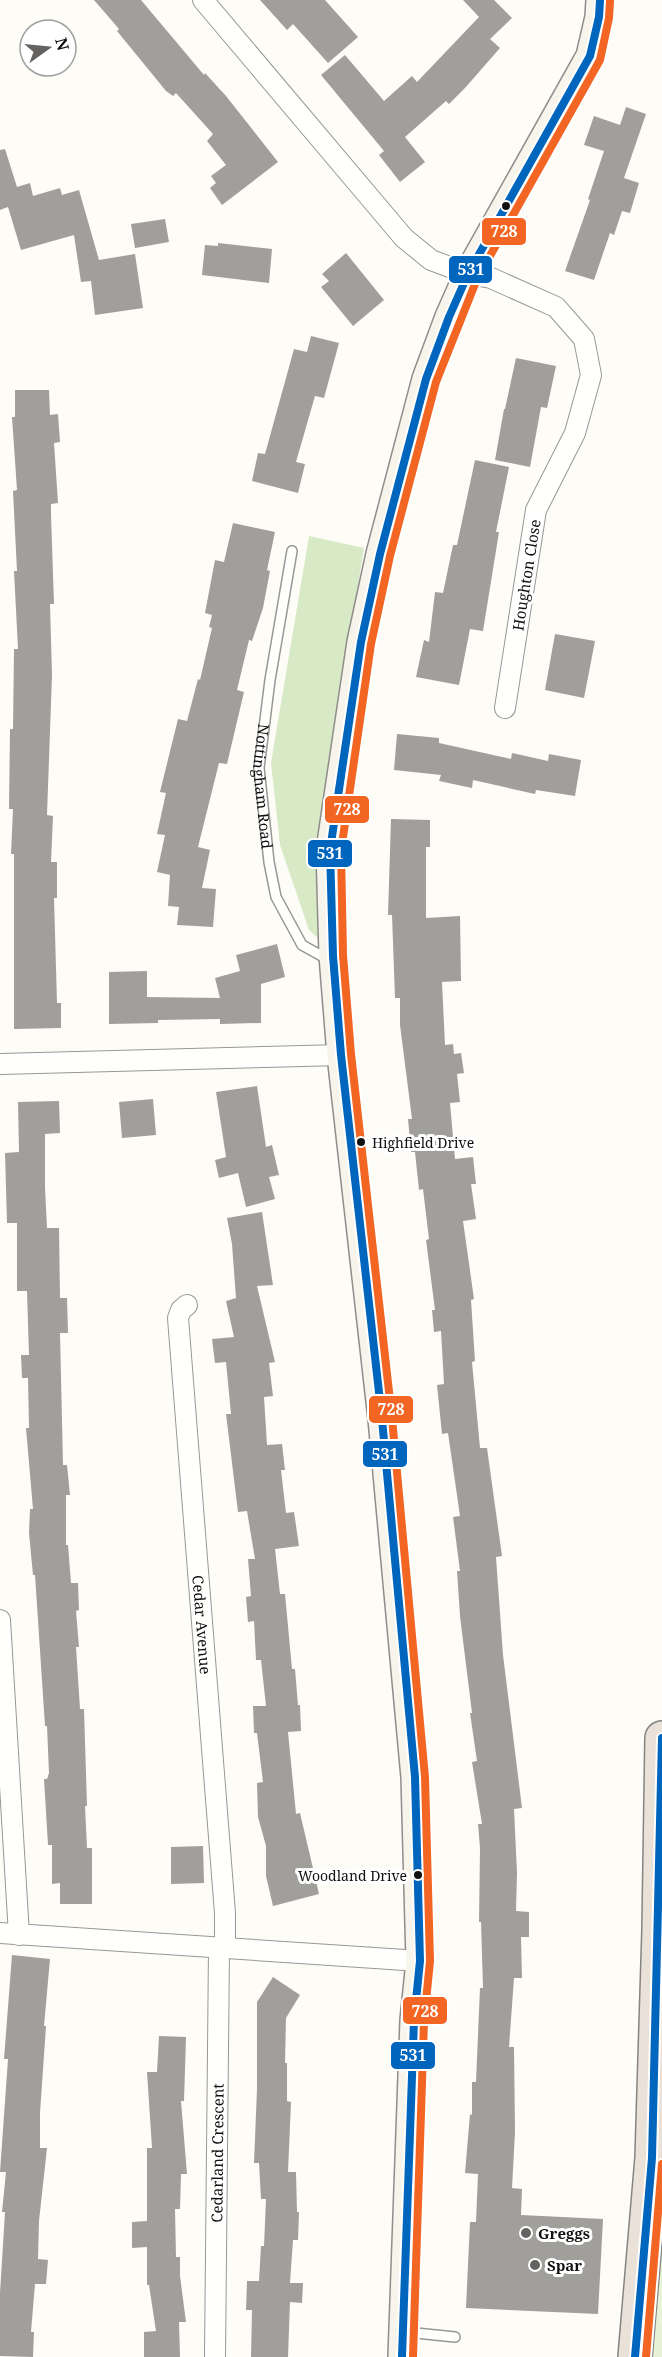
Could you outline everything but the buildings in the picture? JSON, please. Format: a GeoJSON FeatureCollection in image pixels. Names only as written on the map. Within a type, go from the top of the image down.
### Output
{"type":"FeatureCollection","features":[{"type":"Feature","properties":{"kind":"highway"},"geometry":{"type":"LineString","coordinates":[[635,2357],[652,2158],[662,1738]]}},
{"type":"Feature","properties":{"kind":"street","name":"Houghton Close"},"geometry":{"type":"LineString","coordinates":[[203,0],[404,238],[431,260],[468,274],[491,278],[556,307],[584,339],[591,375],[575,433],[536,510],[505,708]]}},
{"type":"Feature","properties":{"kind":"street"},"geometry":{"type":"LineString","coordinates":[[403,2344],[414,2020],[420,1961],[415,1777],[405,1650],[367,1276],[341,1055],[334,962],[330,850],[361,642],[380,554],[426,379],[448,317],[468,274],[590,56],[599,17],[600,0]]}},
{"type":"Feature","properties":{"kind":"street"},"geometry":{"type":"LineString","coordinates":[[0,1064],[341,1055]]}},
{"type":"Feature","properties":{"kind":"street","name":"Cedar Avenue"},"geometry":{"type":"LineString","coordinates":[[187,1305],[181,1310],[178,1318],[225,1913],[222,1948]]}},
{"type":"Feature","properties":{"kind":"street"},"geometry":{"type":"LineString","coordinates":[[0,1620],[9,1934],[420,1961]]}},
{"type":"Feature","properties":{"kind":"street","name":"Cedarland Crescent"},"geometry":{"type":"LineString","coordinates":[[215,2357],[222,1948]]}},
{"type":"Feature","properties":{"kind":"lane","name":"Nottingham Road"},"geometry":{"type":"LineString","coordinates":[[292,551],[270,680],[259,768],[269,862],[276,897],[302,945],[334,962]]}},
{"type":"Feature","properties":{"kind":"lane"},"geometry":{"type":"LineString","coordinates":[[403,2344],[455,2337]]}},
{"type":"Feature","properties":{"kind":"green space"},"geometry":{"type":"Polygon","coordinates":[[[309,536],[364,548],[315,849],[318,938],[309,930],[280,845],[271,763],[309,536]]]}},
{"type":"Feature","properties":{"kind":"green space"},"geometry":{"type":"Polygon","coordinates":[[[662,2226],[662,2357],[648,2357],[662,2226]]]}},
{"type":"Feature","properties":{"kind":"transit line","name":"531"},"geometry":{"type":"LineString","coordinates":[[402,2357],[414,2020],[420,1961],[415,1777],[382,1419],[341,1055],[333,956],[330,850],[361,642],[380,554],[426,379],[468,274],[590,56],[599,17],[600,0]]}},
{"type":"Feature","properties":{"kind":"transit line","name":"728"},"geometry":{"type":"LineString","coordinates":[[413,2357],[424,2021],[430,1961],[425,1777],[392,1418],[351,1054],[343,955],[341,851],[371,644],[390,556],[436,382],[477,279],[600,60],[609,18],[610,1]]}},
{"type":"Feature","properties":{"kind":"transit line","name":"531"},"geometry":{"type":"LineString","coordinates":[[635,2357],[652,2158],[662,1738]]}},
{"type":"Feature","properties":{"kind":"transit line","name":"728"},"geometry":{"type":"LineString","coordinates":[[646,2357],[662,2164]]}},
{"type":"Feature","properties":{"kind":"place","name":"Highfield Drive"},"geometry":{"type":"Point","coordinates":[361,1142]}},
{"type":"Feature","properties":{"kind":"place","name":"Woodland Drive"},"geometry":{"type":"Point","coordinates":[418,1875]}},
{"type":"Feature","properties":{"kind":"place","name":"Greggs"},"geometry":{"type":"Point","coordinates":[526,2233]}},
{"type":"Feature","properties":{"kind":"place","name":"Spar"},"geometry":{"type":"Point","coordinates":[535,2265]}}]}
